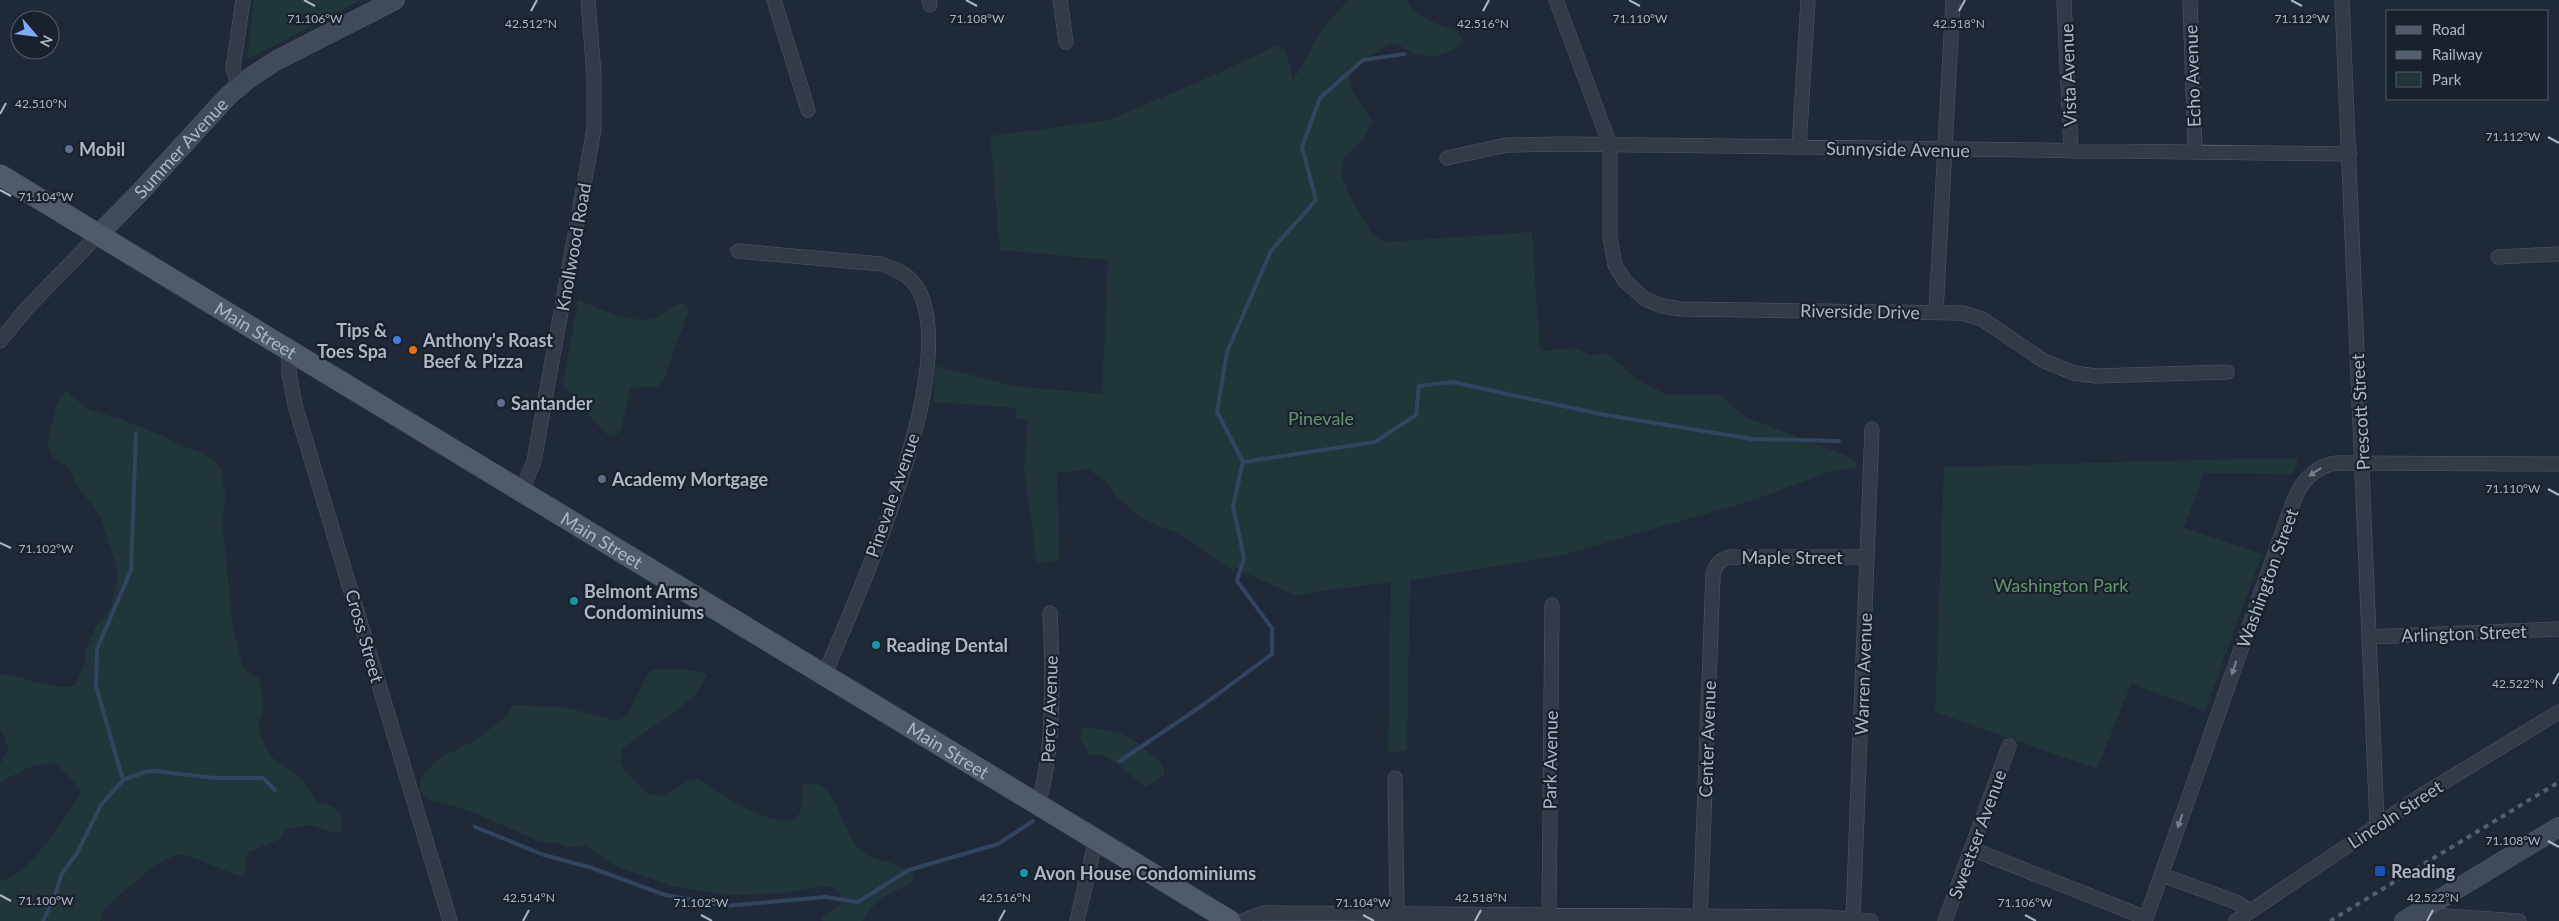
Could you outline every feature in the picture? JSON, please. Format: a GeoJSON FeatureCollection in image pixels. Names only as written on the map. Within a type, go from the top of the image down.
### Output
{"type":"FeatureCollection","features":[{"type":"Feature","properties":{"kind":"main road","name":"Main Street"},"geometry":{"type":"LineString","coordinates":[[0,175],[1230,921]]}},
{"type":"Feature","properties":{"kind":"street"},"geometry":{"type":"LineString","coordinates":[[239,86],[233,68],[243,0]]}},
{"type":"Feature","properties":{"kind":"street","name":"Summer Avenue"},"geometry":{"type":"LineString","coordinates":[[0,341],[27,308],[141,191],[239,86],[277,60],[395,0]]}},
{"type":"Feature","properties":{"kind":"street","name":"Knollwood Road"},"geometry":{"type":"LineString","coordinates":[[522,490],[534,461],[592,136],[595,94],[588,0]]}},
{"type":"Feature","properties":{"kind":"street"},"geometry":{"type":"LineString","coordinates":[[774,0],[808,110]]}},
{"type":"Feature","properties":{"kind":"street"},"geometry":{"type":"LineString","coordinates":[[1060,0],[1066,42]]}},
{"type":"Feature","properties":{"kind":"street"},"geometry":{"type":"LineString","coordinates":[[1557,0],[1610,144]]}},
{"type":"Feature","properties":{"kind":"street"},"geometry":{"type":"LineString","coordinates":[[1799,147],[1808,0]]}},
{"type":"Feature","properties":{"kind":"street"},"geometry":{"type":"LineString","coordinates":[[1936,311],[1953,0]]}},
{"type":"Feature","properties":{"kind":"street","name":"Vista Avenue"},"geometry":{"type":"LineString","coordinates":[[2064,0],[2071,151]]}},
{"type":"Feature","properties":{"kind":"street","name":"Echo Avenue"},"geometry":{"type":"LineString","coordinates":[[2190,0],[2195,152]]}},
{"type":"Feature","properties":{"kind":"street","name":"Prescott Street"},"geometry":{"type":"LineString","coordinates":[[2342,0],[2350,154],[2350,225],[2377,824]]}},
{"type":"Feature","properties":{"kind":"street","name":"Sunnyside Avenue"},"geometry":{"type":"LineString","coordinates":[[1447,158],[1507,145],[1610,144],[2350,154]]}},
{"type":"Feature","properties":{"kind":"street","name":"Riverside Drive"},"geometry":{"type":"LineString","coordinates":[[1610,144],[1610,237],[1612,256],[1625,281],[1646,299],[1662,306],[1681,309],[1936,311],[1975,316],[2044,361],[2074,373],[2096,376],[2227,372]]}},
{"type":"Feature","properties":{"kind":"street","name":"Pinevale Avenue"},"geometry":{"type":"LineString","coordinates":[[738,251],[881,264],[897,270],[910,279],[918,290],[927,314],[928,334],[924,380],[906,466],[886,523],[825,674]]}},
{"type":"Feature","properties":{"kind":"street"},"geometry":{"type":"LineString","coordinates":[[2498,257],[2559,254]]}},
{"type":"Feature","properties":{"kind":"street","name":"Cross Street"},"geometry":{"type":"LineString","coordinates":[[289,350],[288,373],[295,404],[450,921]]}},
{"type":"Feature","properties":{"kind":"street","name":"Warren Avenue"},"geometry":{"type":"LineString","coordinates":[[1853,918],[1872,429]]}},
{"type":"Feature","properties":{"kind":"street","name":"Washington Street"},"geometry":{"type":"LineString","coordinates":[[2145,919],[2299,489],[2310,475],[2322,467],[2336,464],[2559,464]]}},
{"type":"Feature","properties":{"kind":"street","name":"Maple Street"},"geometry":{"type":"LineString","coordinates":[[1719,562],[1731,557],[1867,557]]}},
{"type":"Feature","properties":{"kind":"street","name":"Center Avenue"},"geometry":{"type":"LineString","coordinates":[[1700,919],[1713,575],[1719,562]]}},
{"type":"Feature","properties":{"kind":"street","name":"Park Avenue"},"geometry":{"type":"LineString","coordinates":[[1549,915],[1552,605]]}},
{"type":"Feature","properties":{"kind":"street","name":"Percy Avenue"},"geometry":{"type":"LineString","coordinates":[[1038,804],[1046,780],[1048,750],[1052,678],[1050,613]]}},
{"type":"Feature","properties":{"kind":"street","name":"Arlington Street"},"geometry":{"type":"LineString","coordinates":[[2369,637],[2559,629]]}},
{"type":"Feature","properties":{"kind":"street","name":"Lincoln Street"},"geometry":{"type":"LineString","coordinates":[[2236,921],[2377,824],[2559,712]]}},
{"type":"Feature","properties":{"kind":"street","name":"Sweetser Avenue"},"geometry":{"type":"LineString","coordinates":[[1945,921],[2009,746]]}},
{"type":"Feature","properties":{"kind":"street"},"geometry":{"type":"LineString","coordinates":[[1395,778],[1397,914]]}},
{"type":"Feature","properties":{"kind":"street"},"geometry":{"type":"LineString","coordinates":[[2412,919],[2559,827]]}},
{"type":"Feature","properties":{"kind":"street"},"geometry":{"type":"LineString","coordinates":[[1077,921],[1096,839]]}},
{"type":"Feature","properties":{"kind":"street"},"geometry":{"type":"LineString","coordinates":[[1972,849],[2145,919]]}},
{"type":"Feature","properties":{"kind":"street"},"geometry":{"type":"LineString","coordinates":[[2162,875],[2228,899],[2250,912]]}},
{"type":"Feature","properties":{"kind":"street"},"geometry":{"type":"LineString","coordinates":[[1243,921],[1263,913],[1549,915],[1700,919],[1853,918],[1871,921]]}},
{"type":"Feature","properties":{"kind":"street"},"geometry":{"type":"LineString","coordinates":[[2412,919],[2520,921]]}},
{"type":"Feature","properties":{"kind":"green space"},"geometry":{"type":"Polygon","coordinates":[[[254,0],[361,0],[249,59],[247,58],[254,0]]]}},
{"type":"Feature","properties":{"kind":"green space","name":"Pinevale"},"geometry":{"type":"Polygon","coordinates":[[[1348,0],[1407,0],[1416,12],[1422,16],[1435,23],[1456,30],[1464,42],[1447,52],[1434,56],[1420,55],[1396,45],[1386,45],[1354,67],[1350,75],[1353,92],[1373,122],[1363,140],[1344,157],[1341,173],[1347,191],[1372,234],[1385,242],[1532,232],[1540,351],[1576,348],[1590,355],[1603,353],[1611,356],[1636,379],[1667,395],[1720,395],[1745,417],[1845,455],[1856,461],[1857,467],[1826,473],[1757,499],[1560,556],[1410,580],[1407,751],[1388,752],[1391,582],[1294,595],[1235,568],[1233,571],[1178,533],[1160,527],[1141,517],[1116,496],[1106,482],[1088,469],[1057,473],[1059,560],[1037,563],[1024,469],[1028,420],[1016,418],[1015,408],[933,402],[936,366],[1014,386],[1102,394],[1108,260],[1000,250],[990,136],[1109,120],[1221,72],[1277,45],[1286,51],[1293,81],[1321,31],[1348,0]]]}},
{"type":"Feature","properties":{"kind":"green space"},"geometry":{"type":"Polygon","coordinates":[[[578,300],[615,315],[645,320],[654,318],[680,304],[685,303],[689,309],[664,380],[659,386],[630,388],[622,428],[615,437],[605,433],[563,386],[578,300]]]}},
{"type":"Feature","properties":{"kind":"green space"},"geometry":{"type":"Polygon","coordinates":[[[67,391],[86,408],[168,438],[175,443],[201,452],[217,462],[221,469],[226,498],[222,519],[233,628],[242,665],[249,673],[259,678],[264,710],[258,726],[263,742],[273,758],[300,777],[318,803],[330,806],[338,811],[342,825],[340,832],[332,832],[311,825],[287,829],[280,839],[249,852],[245,860],[245,874],[239,876],[186,855],[175,855],[152,867],[123,892],[101,914],[100,921],[0,921],[0,880],[10,878],[33,859],[57,829],[81,792],[67,774],[53,763],[30,767],[0,782],[0,764],[8,749],[6,739],[0,729],[0,674],[49,685],[68,687],[76,685],[85,660],[86,649],[97,624],[103,620],[111,606],[118,580],[117,567],[100,516],[76,484],[69,468],[54,458],[47,444],[56,406],[60,397],[67,391]]]}},
{"type":"Feature","properties":{"kind":"green space","name":"Washington Park"},"geometry":{"type":"Polygon","coordinates":[[[2274,458],[2298,459],[2293,474],[2204,473],[2184,528],[2262,554],[2205,711],[2131,684],[2097,769],[1935,712],[1944,467],[2274,458]]]}},
{"type":"Feature","properties":{"kind":"green space"},"geometry":{"type":"Polygon","coordinates":[[[677,669],[704,672],[707,676],[695,695],[680,708],[623,748],[621,755],[621,762],[628,774],[648,794],[662,795],[686,782],[699,779],[750,810],[766,817],[780,820],[792,819],[800,812],[803,785],[814,783],[823,787],[831,795],[853,840],[859,848],[865,853],[908,871],[914,876],[911,883],[877,902],[863,921],[823,921],[821,918],[841,904],[840,894],[834,888],[821,886],[781,894],[727,895],[672,886],[615,866],[586,846],[565,847],[561,844],[539,841],[467,810],[427,799],[419,791],[421,777],[439,758],[474,741],[506,717],[513,705],[564,707],[617,721],[627,716],[648,673],[653,670],[677,669]]]}},
{"type":"Feature","properties":{"kind":"green space"},"geometry":{"type":"Polygon","coordinates":[[[1083,727],[1113,731],[1127,736],[1159,761],[1164,769],[1164,776],[1146,787],[1109,758],[1089,754],[1080,739],[1083,727]]]}},
{"type":"Feature","properties":{"kind":"waterway"},"geometry":{"type":"LineString","coordinates":[[1243,462],[1217,412],[1227,352],[1271,251],[1316,200],[1302,147],[1320,98],[1363,60],[1404,54]]}},
{"type":"Feature","properties":{"kind":"waterway"},"geometry":{"type":"LineString","coordinates":[[1120,761],[1203,705],[1272,654],[1272,628],[1237,581],[1244,558],[1233,506],[1243,462],[1375,442],[1416,415],[1419,386],[1452,382],[1600,414],[1752,439],[1839,441]]}},
{"type":"Feature","properties":{"kind":"waterway"},"geometry":{"type":"LineString","coordinates":[[123,780],[96,686],[97,649],[131,570],[136,434]]}},
{"type":"Feature","properties":{"kind":"waterway"},"geometry":{"type":"LineString","coordinates":[[43,921],[55,896],[61,875],[77,853],[101,805],[123,780],[145,772],[154,771],[215,778],[263,778],[275,790]]}},
{"type":"Feature","properties":{"kind":"waterway"},"geometry":{"type":"LineString","coordinates":[[475,827],[544,855],[589,867],[665,895],[725,906],[825,897],[858,902],[909,870],[998,844],[1033,821]]}},
{"type":"Feature","properties":{"kind":"railway"},"geometry":{"type":"LineString","coordinates":[[2330,921],[2559,782]]}},
{"type":"Feature","properties":{"kind":"place","name":"Mobil"},"geometry":{"type":"Point","coordinates":[69,149]}},
{"type":"Feature","properties":{"kind":"place","name":"Tips & Toes Spa"},"geometry":{"type":"Point","coordinates":[397,340]}},
{"type":"Feature","properties":{"kind":"place","name":"Anthony's Roast Beef & Pizza"},"geometry":{"type":"Point","coordinates":[413,350]}},
{"type":"Feature","properties":{"kind":"place","name":"Santander"},"geometry":{"type":"Point","coordinates":[501,403]}},
{"type":"Feature","properties":{"kind":"place","name":"Academy Mortgage"},"geometry":{"type":"Point","coordinates":[602,479]}},
{"type":"Feature","properties":{"kind":"place","name":"Belmont Arms Condominiums"},"geometry":{"type":"Point","coordinates":[574,601]}},
{"type":"Feature","properties":{"kind":"place","name":"Reading Dental"},"geometry":{"type":"Point","coordinates":[876,645]}},
{"type":"Feature","properties":{"kind":"place","name":"Reading"},"geometry":{"type":"Point","coordinates":[2380,871]}},
{"type":"Feature","properties":{"kind":"place","name":"Avon House Condominiums"},"geometry":{"type":"Point","coordinates":[1024,873]}}]}
